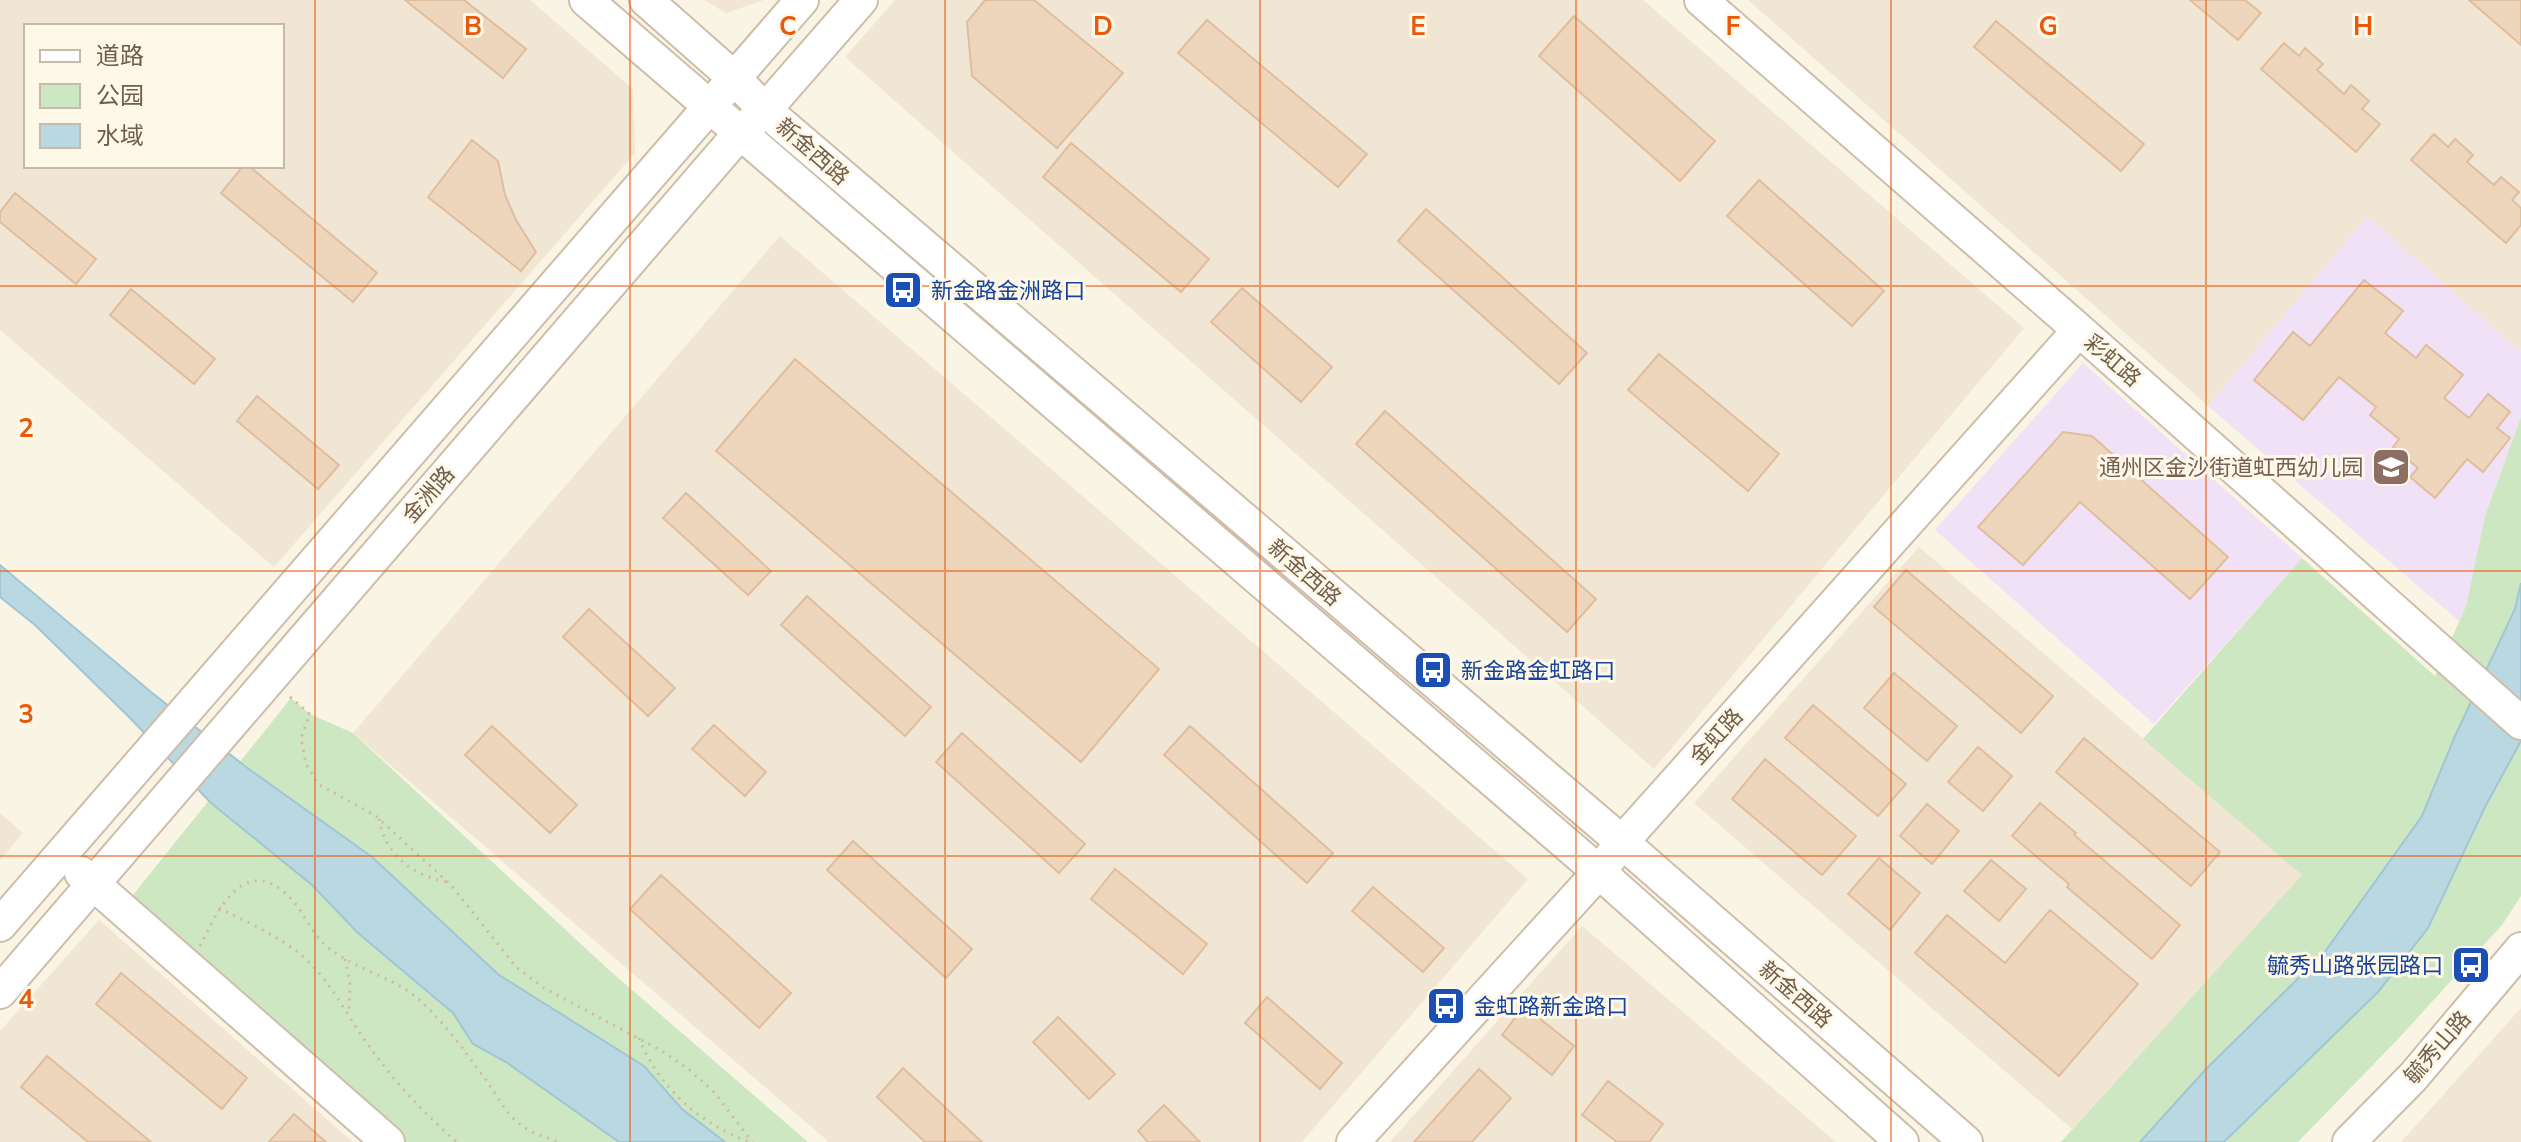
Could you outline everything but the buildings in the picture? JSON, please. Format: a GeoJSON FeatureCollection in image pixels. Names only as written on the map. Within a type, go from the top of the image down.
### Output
{"type":"FeatureCollection","features":[{"type":"Feature","properties":{"kind":"main road","name":"新金西路"},"geometry":{"type":"LineString","coordinates":[[586,0],[1599,872],[1902,1142]]}},
{"type":"Feature","properties":{"kind":"main road","name":"新金西路"},"geometry":{"type":"LineString","coordinates":[[646,0],[733,77],[765,110],[1622,842],[1966,1142]]}},
{"type":"Feature","properties":{"kind":"main road","name":"金洲路"},"geometry":{"type":"LineString","coordinates":[[0,925],[802,0]]}},
{"type":"Feature","properties":{"kind":"main road","name":"金洲路"},"geometry":{"type":"LineString","coordinates":[[0,992],[740,133],[765,110],[861,0]]}},
{"type":"Feature","properties":{"kind":"main road","name":"彩虹路"},"geometry":{"type":"LineString","coordinates":[[1701,0],[2079,330],[2521,723]]}},
{"type":"Feature","properties":{"kind":"main road","name":"金虹路"},"geometry":{"type":"LineString","coordinates":[[1353,1142],[1599,872],[1622,842],[2079,330]]}},
{"type":"Feature","properties":{"kind":"main road"},"geometry":{"type":"LineString","coordinates":[[61,855],[388,1142]]}},
{"type":"Feature","properties":{"kind":"main road","name":"毓秀山路"},"geometry":{"type":"LineString","coordinates":[[2349,1142],[2413,1077],[2521,949]]}},
{"type":"Feature","properties":{"kind":"path"},"geometry":{"type":"LineString","coordinates":[[268,679],[310,714],[301,738],[306,764],[318,784],[379,819],[448,882],[516,967],[544,988],[639,1038],[691,1071],[715,1093],[751,1142]]}},
{"type":"Feature","properties":{"kind":"path"},"geometry":{"type":"LineString","coordinates":[[379,819],[382,837],[393,854],[420,874],[448,882]]}},
{"type":"Feature","properties":{"kind":"path"},"geometry":{"type":"LineString","coordinates":[[186,966],[198,951],[223,900],[244,883],[263,881],[284,892],[303,913],[321,941],[345,959],[415,996],[467,1056],[503,1108],[525,1128],[558,1142]]}},
{"type":"Feature","properties":{"kind":"path"},"geometry":{"type":"LineString","coordinates":[[219,908],[271,935],[307,961],[403,1089],[457,1142]]}},
{"type":"Feature","properties":{"kind":"path"},"geometry":{"type":"LineString","coordinates":[[345,959],[350,984],[348,1014]]}},
{"type":"Feature","properties":{"kind":"path"},"geometry":{"type":"LineString","coordinates":[[639,1038],[649,1064],[681,1101],[711,1125],[751,1142]]}},
{"type":"Feature","properties":{"kind":"shaded area"},"geometry":{"type":"Polygon","coordinates":[[[0,0],[530,0],[633,89],[635,153],[274,567],[0,330],[0,0]]]}},
{"type":"Feature","properties":{"kind":"shaded area"},"geometry":{"type":"Polygon","coordinates":[[[704,0],[764,0],[726,13],[704,0]]]}},
{"type":"Feature","properties":{"kind":"shaded area"},"geometry":{"type":"Polygon","coordinates":[[[895,0],[1643,0],[2024,328],[1654,769],[845,57],[895,0]]]}},
{"type":"Feature","properties":{"kind":"shaded area"},"geometry":{"type":"Polygon","coordinates":[[[1748,0],[2521,0],[2521,352],[2367,217],[2208,406],[1748,0]]]}},
{"type":"Feature","properties":{"kind":"shaded area","name":"通州区金沙街道虹西幼儿园"},"geometry":{"type":"Polygon","coordinates":[[[2367,216],[2521,352],[2521,417],[2485,516],[2466,606],[2459,621],[2208,406],[2367,216]]]}},
{"type":"Feature","properties":{"kind":"shaded area"},"geometry":{"type":"Polygon","coordinates":[[[780,236],[1528,879],[1302,1142],[829,1142],[353,733],[780,236]]]}},
{"type":"Feature","properties":{"kind":"shaded area"},"geometry":{"type":"Polygon","coordinates":[[[2083,363],[2302,558],[2154,724],[1935,530],[2083,363]]]}},
{"type":"Feature","properties":{"kind":"shaded area"},"geometry":{"type":"Polygon","coordinates":[[[1919,547],[2303,875],[2072,1129],[1694,803],[1919,547]]]}},
{"type":"Feature","properties":{"kind":"shaded area"},"geometry":{"type":"Polygon","coordinates":[[[0,813],[23,833],[0,860],[0,813]]]}},
{"type":"Feature","properties":{"kind":"shaded area"},"geometry":{"type":"Polygon","coordinates":[[[99,920],[353,1142],[0,1142],[0,1031],[99,920]]]}},
{"type":"Feature","properties":{"kind":"shaded area"},"geometry":{"type":"Polygon","coordinates":[[[1582,926],[1836,1142],[1390,1142],[1582,926]]]}},
{"type":"Feature","properties":{"kind":"shaded area"},"geometry":{"type":"Polygon","coordinates":[[[2521,1008],[2521,1142],[2401,1142],[2521,1008]]]}},
{"type":"Feature","properties":{"kind":"green space"},"geometry":{"type":"Polygon","coordinates":[[[2521,417],[2521,896],[2502,925],[2298,1142],[2061,1142],[2302,875],[2143,739],[2302,558],[2435,676],[2466,606],[2485,516],[2521,417]]]}},
{"type":"Feature","properties":{"kind":"green space"},"geometry":{"type":"Polygon","coordinates":[[[291,698],[310,714],[353,733],[609,970],[808,1142],[388,1142],[121,910],[291,698]]]}},
{"type":"Feature","properties":{"kind":"water"},"geometry":{"type":"Polygon","coordinates":[[[0,565],[246,767],[372,857],[499,975],[644,1066],[682,1109],[725,1142],[619,1142],[506,1062],[473,1044],[453,1013],[358,933],[312,885],[211,803],[35,625],[0,597],[0,565]]]}},
{"type":"Feature","properties":{"kind":"water"},"geometry":{"type":"Polygon","coordinates":[[[2521,583],[2521,741],[2486,805],[2428,928],[2378,992],[2224,1142],[2140,1142],[2206,1069],[2324,953],[2422,816],[2455,736],[2515,609],[2521,583]]]}},
{"type":"Feature","properties":{"kind":"place","name":"新金路金洲路口"},"geometry":{"type":"Point","coordinates":[903,290]}},
{"type":"Feature","properties":{"kind":"place","name":"通州区金沙街道虹西幼儿园"},"geometry":{"type":"Point","coordinates":[2391,467]}},
{"type":"Feature","properties":{"kind":"place","name":"新金路金虹路口"},"geometry":{"type":"Point","coordinates":[1433,670]}},
{"type":"Feature","properties":{"kind":"place","name":"毓秀山路张园路口"},"geometry":{"type":"Point","coordinates":[2471,965]}},
{"type":"Feature","properties":{"kind":"place","name":"金虹路新金路口"},"geometry":{"type":"Point","coordinates":[1446,1006]}}]}
